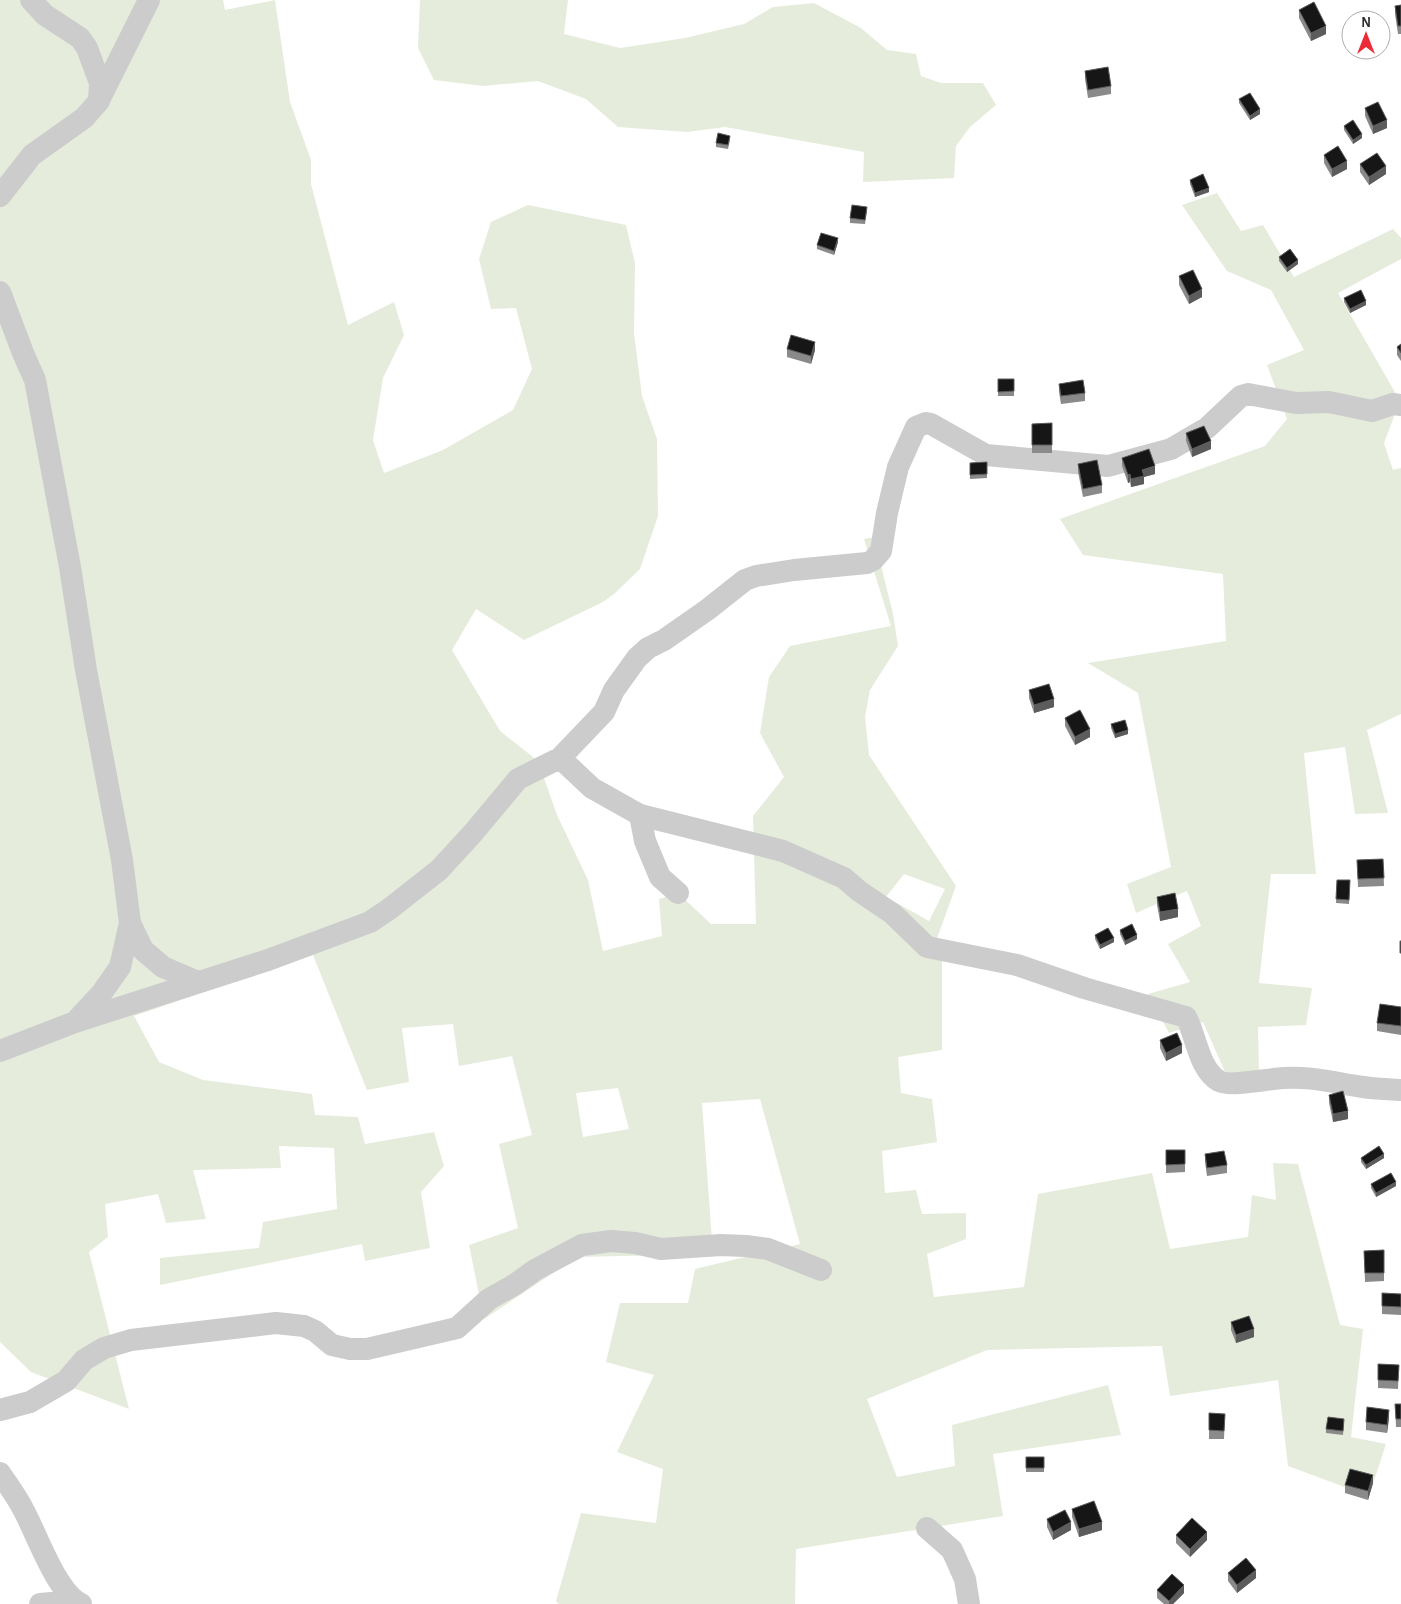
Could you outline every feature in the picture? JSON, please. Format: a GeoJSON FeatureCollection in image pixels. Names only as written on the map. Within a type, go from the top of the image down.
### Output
{"type":"FeatureCollection","features":[{"type":"Feature","properties":{"kind":"street"},"geometry":{"type":"LineString","coordinates":[[31,0],[45,15],[80,38],[87,48],[100,83],[99,101]]}},
{"type":"Feature","properties":{"kind":"street"},"geometry":{"type":"LineString","coordinates":[[0,196],[32,155],[84,118],[99,101],[149,0]]}},
{"type":"Feature","properties":{"kind":"street"},"geometry":{"type":"LineString","coordinates":[[0,292],[35,380],[70,567],[86,670],[122,860],[130,923],[143,950],[163,967],[198,982]]}},
{"type":"Feature","properties":{"kind":"street"},"geometry":{"type":"LineString","coordinates":[[0,1051],[75,1022],[268,960],[370,922],[388,910],[439,870],[518,779],[560,758],[604,712],[614,690],[637,658],[648,648],[664,640],[746,580],[756,576],[794,570],[867,563],[873,560],[881,551],[887,513],[898,468],[916,427],[926,423],[931,424],[986,455],[1108,466],[1170,449],[1207,428],[1241,396],[1248,394],[1296,403],[1329,402],[1372,411],[1393,404],[1401,405]]}},
{"type":"Feature","properties":{"kind":"street"},"geometry":{"type":"LineString","coordinates":[[560,758],[592,788],[640,815],[784,851],[844,878],[859,891],[893,914],[927,947],[1017,965],[1084,988],[1186,1017],[1192,1029],[1198,1052],[1208,1072],[1219,1081],[1236,1083],[1309,1077],[1363,1087],[1401,1090]]}},
{"type":"Feature","properties":{"kind":"street"},"geometry":{"type":"LineString","coordinates":[[640,815],[645,841],[660,878],[678,893]]}},
{"type":"Feature","properties":{"kind":"street"},"geometry":{"type":"LineString","coordinates":[[75,1022],[101,994],[120,967],[130,923]]}},
{"type":"Feature","properties":{"kind":"street"},"geometry":{"type":"LineString","coordinates":[[0,1410],[30,1402],[66,1381],[84,1360],[104,1348],[131,1340],[276,1323],[304,1326],[315,1331],[332,1345],[350,1350],[367,1349],[457,1328],[489,1299],[514,1286],[535,1270],[582,1245],[610,1241],[635,1243],[660,1249],[721,1245],[746,1246],[768,1249],[821,1270]]}},
{"type":"Feature","properties":{"kind":"street"},"geometry":{"type":"LineString","coordinates":[[0,1473],[23,1508],[56,1577],[78,1602]]}},
{"type":"Feature","properties":{"kind":"street"},"geometry":{"type":"LineString","coordinates":[[927,1528],[952,1550],[965,1580],[969,1604]]}},
{"type":"Feature","properties":{"kind":"street"},"geometry":{"type":"LineString","coordinates":[[40,1604],[78,1602]]}},
{"type":"Feature","properties":{"kind":"green space"},"geometry":{"type":"Polygon","coordinates":[[[0,0],[223,0],[225,10],[275,0],[290,102],[311,160],[311,184],[348,325],[394,302],[404,335],[383,378],[373,440],[384,473],[443,450],[513,410],[532,369],[516,308],[491,309],[479,259],[491,222],[528,205],[626,225],[635,263],[634,333],[642,396],[657,439],[658,516],[640,569],[603,602],[524,640],[476,609],[452,650],[500,731],[538,761],[557,815],[588,880],[603,951],[662,936],[659,899],[678,893],[711,924],[756,924],[753,816],[784,777],[760,733],[769,677],[790,646],[891,626],[864,539],[874,537],[893,614],[898,646],[870,690],[865,717],[869,755],[956,886],[936,941],[942,950],[942,1050],[898,1057],[901,1093],[932,1099],[937,1142],[882,1151],[885,1193],[916,1190],[922,1214],[966,1213],[966,1239],[927,1254],[934,1297],[1024,1287],[1038,1194],[1152,1173],[1170,1249],[1248,1237],[1252,1195],[1276,1200],[1273,1163],[1298,1164],[1340,1325],[1363,1329],[1351,1437],[1386,1444],[1369,1496],[1288,1466],[1278,1380],[1170,1396],[1162,1346],[987,1350],[867,1399],[897,1477],[955,1466],[952,1425],[1108,1385],[1121,1435],[993,1454],[1003,1516],[796,1549],[795,1604],[559,1604],[556,1601],[581,1513],[656,1523],[663,1469],[617,1452],[654,1375],[606,1362],[620,1303],[688,1303],[695,1269],[800,1244],[760,1099],[702,1103],[713,1254],[577,1257],[484,1319],[469,1245],[518,1228],[499,1144],[532,1135],[512,1056],[459,1066],[453,1024],[402,1028],[409,1082],[367,1090],[313,955],[134,1016],[159,1062],[203,1080],[312,1094],[315,1115],[358,1117],[365,1144],[434,1132],[444,1166],[421,1192],[430,1248],[365,1261],[362,1244],[160,1285],[160,1258],[259,1248],[263,1222],[337,1209],[334,1148],[279,1146],[281,1168],[193,1170],[206,1219],[166,1223],[158,1194],[105,1204],[108,1237],[89,1252],[129,1409],[31,1372],[0,1342],[0,0]],[[904,874],[886,897],[929,921],[945,889],[904,874]],[[618,1088],[576,1093],[583,1137],[629,1129],[618,1088]]]}},
{"type":"Feature","properties":{"kind":"green space"},"geometry":{"type":"Polygon","coordinates":[[[420,0],[568,0],[564,34],[620,48],[685,38],[744,24],[773,7],[814,3],[861,28],[887,50],[916,54],[921,76],[941,83],[983,83],[996,105],[970,127],[956,146],[954,178],[863,182],[864,152],[725,127],[687,132],[618,127],[586,99],[538,81],[483,86],[434,80],[418,48],[420,0]]]}},
{"type":"Feature","properties":{"kind":"green space"},"geometry":{"type":"Polygon","coordinates":[[[1217,193],[1241,231],[1263,225],[1294,277],[1393,229],[1401,238],[1401,259],[1338,293],[1400,401],[1384,443],[1393,470],[1401,468],[1401,714],[1367,730],[1388,813],[1355,814],[1345,747],[1304,753],[1316,874],[1271,874],[1259,983],[1312,988],[1306,1025],[1258,1027],[1259,1072],[1225,1072],[1203,1022],[1169,1033],[1148,994],[1190,982],[1168,944],[1201,926],[1187,891],[1136,913],[1127,884],[1171,867],[1138,693],[1088,663],[1226,641],[1223,574],[1083,555],[1060,519],[1265,446],[1287,419],[1267,365],[1304,350],[1271,290],[1227,271],[1182,205],[1217,193]]]}},
{"type":"Feature","properties":{"kind":"building"},"geometry":{"type":"Polygon","coordinates":[[[1314,2],[1326,26],[1311,33],[1299,10],[1314,2]]]}},
{"type":"Feature","properties":{"kind":"building"},"geometry":{"type":"Polygon","coordinates":[[[1401,5],[1401,26],[1398,26],[1395,6],[1401,5]]]}},
{"type":"Feature","properties":{"kind":"building"},"geometry":{"type":"Polygon","coordinates":[[[1108,67],[1111,86],[1088,90],[1085,71],[1108,67]]]}},
{"type":"Feature","properties":{"kind":"building"},"geometry":{"type":"Polygon","coordinates":[[[1250,93],[1260,109],[1250,116],[1239,99],[1250,93]]]}},
{"type":"Feature","properties":{"kind":"building"},"geometry":{"type":"Polygon","coordinates":[[[1378,102],[1387,120],[1373,126],[1365,108],[1378,102]]]}},
{"type":"Feature","properties":{"kind":"building"},"geometry":{"type":"Polygon","coordinates":[[[1353,120],[1362,134],[1353,140],[1344,126],[1353,120]]]}},
{"type":"Feature","properties":{"kind":"building"},"geometry":{"type":"Polygon","coordinates":[[[718,133],[730,136],[728,145],[716,143],[718,133]]]}},
{"type":"Feature","properties":{"kind":"building"},"geometry":{"type":"Polygon","coordinates":[[[1338,146],[1347,161],[1332,169],[1324,155],[1338,146]]]}},
{"type":"Feature","properties":{"kind":"building"},"geometry":{"type":"Polygon","coordinates":[[[1377,153],[1386,166],[1369,177],[1360,164],[1377,153]]]}},
{"type":"Feature","properties":{"kind":"building"},"geometry":{"type":"Polygon","coordinates":[[[1203,174],[1209,188],[1195,193],[1190,180],[1203,174]]]}},
{"type":"Feature","properties":{"kind":"building"},"geometry":{"type":"Polygon","coordinates":[[[852,205],[867,207],[865,220],[850,218],[852,205]]]}},
{"type":"Feature","properties":{"kind":"building"},"geometry":{"type":"Polygon","coordinates":[[[821,233],[838,238],[834,251],[817,245],[821,233]]]}},
{"type":"Feature","properties":{"kind":"building"},"geometry":{"type":"Polygon","coordinates":[[[1290,249],[1298,260],[1287,268],[1279,257],[1290,249]]]}},
{"type":"Feature","properties":{"kind":"building"},"geometry":{"type":"Polygon","coordinates":[[[1193,270],[1202,289],[1189,296],[1179,276],[1193,270]]]}},
{"type":"Feature","properties":{"kind":"building"},"geometry":{"type":"Polygon","coordinates":[[[1361,290],[1366,301],[1350,309],[1344,298],[1361,290]]]}},
{"type":"Feature","properties":{"kind":"building"},"geometry":{"type":"Polygon","coordinates":[[[791,335],[815,342],[811,356],[787,349],[791,335]]]}},
{"type":"Feature","properties":{"kind":"building"},"geometry":{"type":"Polygon","coordinates":[[[1401,344],[1401,353],[1397,347],[1401,344]]]}},
{"type":"Feature","properties":{"kind":"building"},"geometry":{"type":"Polygon","coordinates":[[[998,379],[1014,379],[1014,391],[998,392],[998,379]]]}},
{"type":"Feature","properties":{"kind":"building"},"geometry":{"type":"Polygon","coordinates":[[[1083,380],[1085,393],[1061,396],[1059,384],[1083,380]]]}},
{"type":"Feature","properties":{"kind":"building"},"geometry":{"type":"Polygon","coordinates":[[[1052,423],[1052,445],[1032,445],[1032,424],[1052,423]]]}},
{"type":"Feature","properties":{"kind":"building"},"geometry":{"type":"Polygon","coordinates":[[[1204,426],[1211,441],[1192,449],[1186,433],[1204,426]]]}},
{"type":"Feature","properties":{"kind":"building"},"geometry":{"type":"Polygon","coordinates":[[[1149,449],[1155,466],[1142,470],[1144,476],[1131,479],[1122,458],[1149,449]]]}},
{"type":"Feature","properties":{"kind":"building"},"geometry":{"type":"Polygon","coordinates":[[[1097,460],[1102,485],[1083,489],[1078,464],[1097,460]]]}},
{"type":"Feature","properties":{"kind":"building"},"geometry":{"type":"Polygon","coordinates":[[[987,462],[987,474],[970,475],[970,463],[987,462]]]}},
{"type":"Feature","properties":{"kind":"building"},"geometry":{"type":"Polygon","coordinates":[[[1049,684],[1054,699],[1034,705],[1029,690],[1049,684]]]}},
{"type":"Feature","properties":{"kind":"building"},"geometry":{"type":"Polygon","coordinates":[[[1080,710],[1090,729],[1075,737],[1065,718],[1080,710]]]}},
{"type":"Feature","properties":{"kind":"building"},"geometry":{"type":"Polygon","coordinates":[[[1125,720],[1128,730],[1115,734],[1111,724],[1125,720]]]}},
{"type":"Feature","properties":{"kind":"building"},"geometry":{"type":"Polygon","coordinates":[[[1383,859],[1384,878],[1358,879],[1357,860],[1383,859]]]}},
{"type":"Feature","properties":{"kind":"building"},"geometry":{"type":"Polygon","coordinates":[[[1337,880],[1350,880],[1349,900],[1336,899],[1337,880]]]}},
{"type":"Feature","properties":{"kind":"building"},"geometry":{"type":"Polygon","coordinates":[[[1175,893],[1178,909],[1160,912],[1157,897],[1175,893]]]}},
{"type":"Feature","properties":{"kind":"building"},"geometry":{"type":"Polygon","coordinates":[[[1132,924],[1137,935],[1125,941],[1120,930],[1132,924]]]}},
{"type":"Feature","properties":{"kind":"building"},"geometry":{"type":"Polygon","coordinates":[[[1108,928],[1114,938],[1100,945],[1095,935],[1108,928]]]}},
{"type":"Feature","properties":{"kind":"building"},"geometry":{"type":"Polygon","coordinates":[[[1380,1004],[1401,1007],[1401,1026],[1377,1023],[1380,1004]]]}},
{"type":"Feature","properties":{"kind":"building"},"geometry":{"type":"Polygon","coordinates":[[[1177,1033],[1182,1045],[1166,1053],[1160,1040],[1177,1033]]]}},
{"type":"Feature","properties":{"kind":"building"},"geometry":{"type":"Polygon","coordinates":[[[1343,1091],[1348,1111],[1333,1114],[1329,1095],[1343,1091]]]}},
{"type":"Feature","properties":{"kind":"building"},"geometry":{"type":"Polygon","coordinates":[[[1379,1146],[1384,1154],[1366,1165],[1361,1158],[1379,1146]]]}},
{"type":"Feature","properties":{"kind":"building"},"geometry":{"type":"Polygon","coordinates":[[[1166,1150],[1185,1150],[1185,1164],[1166,1165],[1166,1150]]]}},
{"type":"Feature","properties":{"kind":"building"},"geometry":{"type":"Polygon","coordinates":[[[1224,1151],[1227,1165],[1207,1168],[1205,1154],[1224,1151]]]}},
{"type":"Feature","properties":{"kind":"building"},"geometry":{"type":"Polygon","coordinates":[[[1391,1173],[1396,1182],[1376,1193],[1371,1184],[1391,1173]]]}},
{"type":"Feature","properties":{"kind":"building"},"geometry":{"type":"Polygon","coordinates":[[[1384,1250],[1384,1273],[1365,1273],[1364,1251],[1384,1250]]]}},
{"type":"Feature","properties":{"kind":"building"},"geometry":{"type":"Polygon","coordinates":[[[1382,1293],[1401,1294],[1401,1307],[1382,1306],[1382,1293]]]}},
{"type":"Feature","properties":{"kind":"building"},"geometry":{"type":"Polygon","coordinates":[[[1249,1316],[1254,1329],[1236,1335],[1231,1322],[1249,1316]]]}},
{"type":"Feature","properties":{"kind":"building"},"geometry":{"type":"Polygon","coordinates":[[[1378,1364],[1399,1365],[1398,1381],[1378,1380],[1378,1364]]]}},
{"type":"Feature","properties":{"kind":"building"},"geometry":{"type":"Polygon","coordinates":[[[1395,1404],[1401,1404],[1401,1419],[1396,1419],[1395,1404]]]}},
{"type":"Feature","properties":{"kind":"building"},"geometry":{"type":"Polygon","coordinates":[[[1367,1407],[1389,1410],[1387,1425],[1366,1422],[1367,1407]]]}},
{"type":"Feature","properties":{"kind":"building"},"geometry":{"type":"Polygon","coordinates":[[[1209,1413],[1225,1414],[1224,1431],[1209,1430],[1209,1413]]]}},
{"type":"Feature","properties":{"kind":"building"},"geometry":{"type":"Polygon","coordinates":[[[1328,1417],[1344,1419],[1343,1431],[1326,1429],[1328,1417]]]}},
{"type":"Feature","properties":{"kind":"building"},"geometry":{"type":"Polygon","coordinates":[[[1026,1457],[1044,1457],[1044,1468],[1026,1468],[1026,1457]]]}},
{"type":"Feature","properties":{"kind":"building"},"geometry":{"type":"Polygon","coordinates":[[[1350,1469],[1373,1475],[1368,1491],[1345,1485],[1350,1469]]]}},
{"type":"Feature","properties":{"kind":"building"},"geometry":{"type":"Polygon","coordinates":[[[1094,1501],[1102,1522],[1079,1529],[1072,1509],[1094,1501]]]}},
{"type":"Feature","properties":{"kind":"building"},"geometry":{"type":"Polygon","coordinates":[[[1065,1510],[1071,1522],[1053,1532],[1047,1519],[1065,1510]]]}},
{"type":"Feature","properties":{"kind":"building"},"geometry":{"type":"Polygon","coordinates":[[[1192,1518],[1207,1532],[1190,1549],[1176,1535],[1192,1518]]]}},
{"type":"Feature","properties":{"kind":"building"},"geometry":{"type":"Polygon","coordinates":[[[1246,1558],[1256,1570],[1237,1585],[1228,1573],[1246,1558]]]}},
{"type":"Feature","properties":{"kind":"building"},"geometry":{"type":"Polygon","coordinates":[[[1172,1574],[1184,1585],[1169,1601],[1157,1590],[1172,1574]]]}}]}
